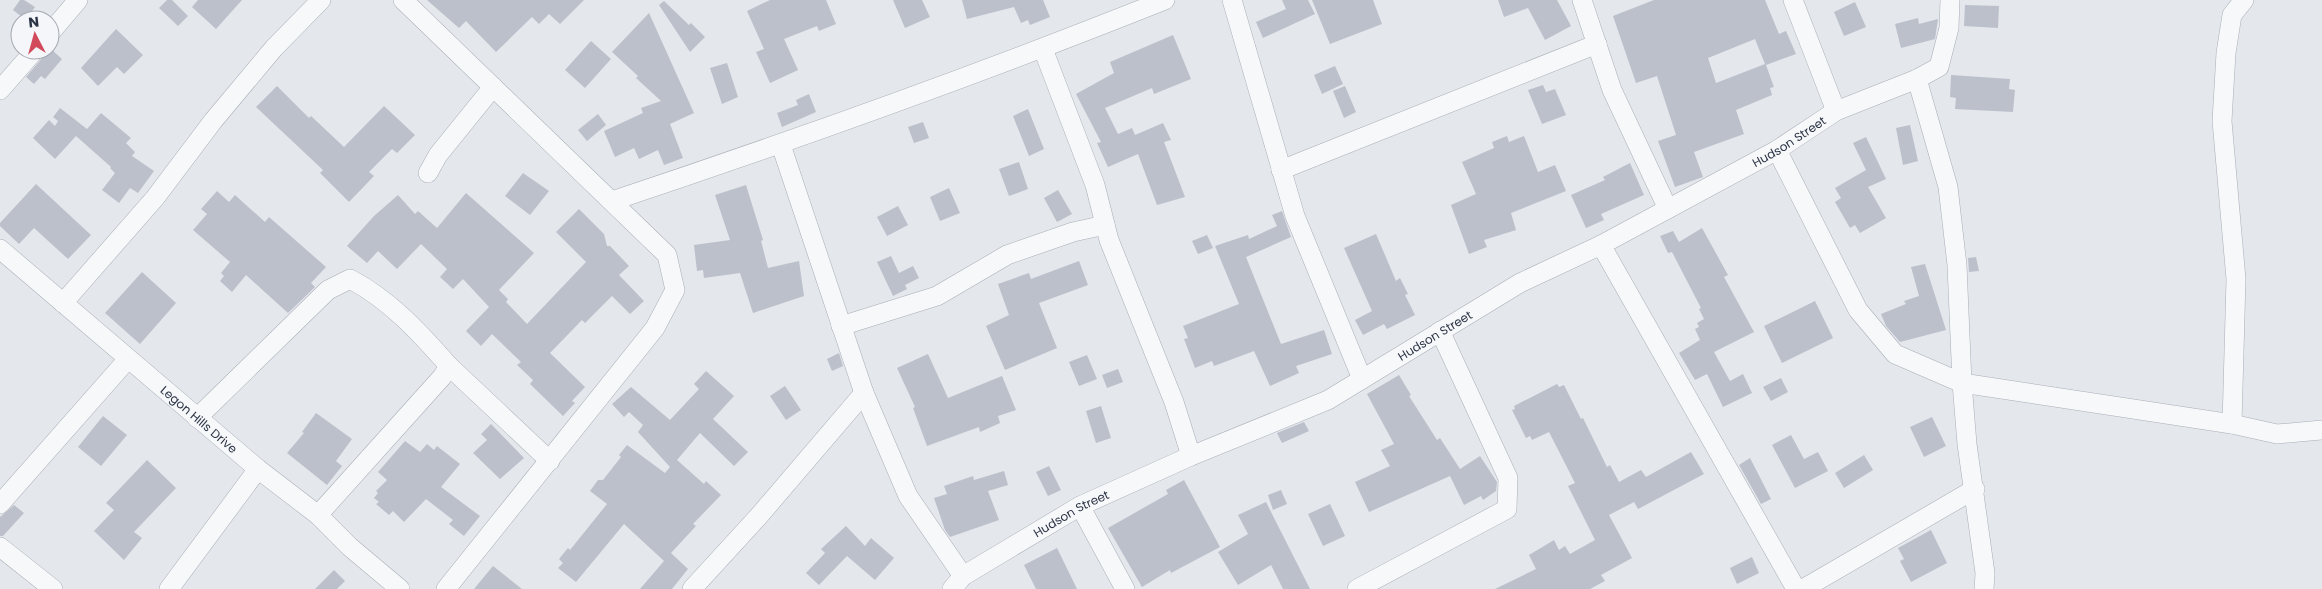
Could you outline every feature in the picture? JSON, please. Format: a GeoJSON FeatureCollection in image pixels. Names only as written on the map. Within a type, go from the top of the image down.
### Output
{"type":"FeatureCollection","features":[{"type":"Feature","properties":{"kind":"street"},"geometry":{"type":"LineString","coordinates":[[60,21],[78,0]]}},
{"type":"Feature","properties":{"kind":"street"},"geometry":{"type":"LineString","coordinates":[[63,303],[155,198],[213,121],[274,48],[321,0]]}},
{"type":"Feature","properties":{"kind":"street"},"geometry":{"type":"LineString","coordinates":[[403,0],[667,255],[675,290],[655,328],[446,589]]}},
{"type":"Feature","properties":{"kind":"street"},"geometry":{"type":"LineString","coordinates":[[612,201],[781,145],[1043,49],[1164,0]]}},
{"type":"Feature","properties":{"kind":"street"},"geometry":{"type":"LineString","coordinates":[[1232,0],[1294,216],[1362,378]]}},
{"type":"Feature","properties":{"kind":"street"},"geometry":{"type":"LineString","coordinates":[[1582,0],[1612,90],[1668,209]]}},
{"type":"Feature","properties":{"kind":"street"},"geometry":{"type":"LineString","coordinates":[[1793,0],[1836,110]]}},
{"type":"Feature","properties":{"kind":"street","name":"Hudson Street"},"geometry":{"type":"LineString","coordinates":[[958,583],[1080,506],[1191,456],[1328,400],[1520,283],[1601,245],[1777,150],[1836,110],[1916,79],[1939,67],[1950,28],[1950,0]]}},
{"type":"Feature","properties":{"kind":"street"},"geometry":{"type":"LineString","coordinates":[[2232,424],[2236,279],[2222,121],[2226,53],[2232,15],[2244,0]]}},
{"type":"Feature","properties":{"kind":"street"},"geometry":{"type":"LineString","coordinates":[[1281,170],[1597,44]]}},
{"type":"Feature","properties":{"kind":"street"},"geometry":{"type":"LineString","coordinates":[[1043,49],[1095,185],[1105,225],[1161,373],[1174,402],[1191,456]]}},
{"type":"Feature","properties":{"kind":"street"},"geometry":{"type":"LineString","coordinates":[[0,90],[26,60]]}},
{"type":"Feature","properties":{"kind":"street"},"geometry":{"type":"LineString","coordinates":[[1916,79],[1948,187],[1957,265],[1962,383],[1967,444],[1975,489],[1985,573],[1984,589]]}},
{"type":"Feature","properties":{"kind":"street"},"geometry":{"type":"LineString","coordinates":[[428,173],[438,155],[493,87]]}},
{"type":"Feature","properties":{"kind":"street"},"geometry":{"type":"LineString","coordinates":[[781,145],[864,394],[908,496],[958,583]]}},
{"type":"Feature","properties":{"kind":"street"},"geometry":{"type":"LineString","coordinates":[[1777,150],[1858,310],[1895,354],[1962,383],[2232,424],[2277,434],[2322,430]]}},
{"type":"Feature","properties":{"kind":"street"},"geometry":{"type":"LineString","coordinates":[[842,326],[937,296],[1007,255],[1073,232],[1105,225]]}},
{"type":"Feature","properties":{"kind":"street"},"geometry":{"type":"LineString","coordinates":[[1601,245],[1796,589]]}},
{"type":"Feature","properties":{"kind":"street","name":"Legon Hills Drive"},"geometry":{"type":"LineString","coordinates":[[0,249],[197,418],[258,469],[318,515],[350,547],[400,589]]}},
{"type":"Feature","properties":{"kind":"street"},"geometry":{"type":"LineString","coordinates":[[197,418],[328,290],[350,279],[371,290],[417,330],[449,366],[550,461]]}},
{"type":"Feature","properties":{"kind":"street"},"geometry":{"type":"LineString","coordinates":[[1357,589],[1507,509],[1508,478],[1440,331]]}},
{"type":"Feature","properties":{"kind":"street"},"geometry":{"type":"LineString","coordinates":[[0,504],[128,359]]}},
{"type":"Feature","properties":{"kind":"street"},"geometry":{"type":"LineString","coordinates":[[318,515],[442,377],[449,366]]}},
{"type":"Feature","properties":{"kind":"street"},"geometry":{"type":"LineString","coordinates":[[692,589],[758,517],[864,394]]}},
{"type":"Feature","properties":{"kind":"street"},"geometry":{"type":"LineString","coordinates":[[169,589],[258,469]]}},
{"type":"Feature","properties":{"kind":"street"},"geometry":{"type":"LineString","coordinates":[[1803,589],[1975,489]]}},
{"type":"Feature","properties":{"kind":"street"},"geometry":{"type":"LineString","coordinates":[[1080,506],[1125,589]]}},
{"type":"Feature","properties":{"kind":"street"},"geometry":{"type":"LineString","coordinates":[[0,547],[53,589]]}},
{"type":"Feature","properties":{"kind":"building"},"geometry":{"type":"Polygon","coordinates":[[[20,0],[24,0],[35,7],[33,10],[13,10],[20,0]]]}},
{"type":"Feature","properties":{"kind":"building"},"geometry":{"type":"Polygon","coordinates":[[[167,0],[172,0],[188,16],[178,26],[159,8],[167,0]]]}},
{"type":"Feature","properties":{"kind":"building"},"geometry":{"type":"Polygon","coordinates":[[[198,0],[242,0],[216,29],[192,7],[198,0]]]}},
{"type":"Feature","properties":{"kind":"building"},"geometry":{"type":"Polygon","coordinates":[[[427,0],[584,0],[560,24],[549,14],[539,24],[532,17],[496,52],[466,21],[459,28],[427,0]]]}},
{"type":"Feature","properties":{"kind":"building"},"geometry":{"type":"Polygon","coordinates":[[[770,0],[826,0],[836,24],[819,31],[817,26],[784,39],[798,70],[770,83],[756,52],[764,49],[747,11],[770,0]]]}},
{"type":"Feature","properties":{"kind":"building"},"geometry":{"type":"Polygon","coordinates":[[[893,0],[922,0],[930,17],[905,28],[893,0]]]}},
{"type":"Feature","properties":{"kind":"building"},"geometry":{"type":"Polygon","coordinates":[[[962,0],[1043,0],[1050,17],[1030,25],[1028,20],[1021,23],[1014,7],[967,19],[962,0]]]}},
{"type":"Feature","properties":{"kind":"building"},"geometry":{"type":"Polygon","coordinates":[[[1282,0],[1308,0],[1315,14],[1263,38],[1256,22],[1286,9],[1282,0]]]}},
{"type":"Feature","properties":{"kind":"building"},"geometry":{"type":"Polygon","coordinates":[[[1312,0],[1373,0],[1382,24],[1330,44],[1312,0]]]}},
{"type":"Feature","properties":{"kind":"building"},"geometry":{"type":"Polygon","coordinates":[[[1498,0],[1557,0],[1571,26],[1545,40],[1528,8],[1504,17],[1498,0]]]}},
{"type":"Feature","properties":{"kind":"building"},"geometry":{"type":"Polygon","coordinates":[[[1654,0],[1765,0],[1779,34],[1786,31],[1796,54],[1766,65],[1774,87],[1770,88],[1772,95],[1736,110],[1744,134],[1694,152],[1703,177],[1675,187],[1658,141],[1676,135],[1657,76],[1636,83],[1613,16],[1654,0]],[[1755,39],[1708,58],[1716,83],[1765,64],[1755,39]]]}},
{"type":"Feature","properties":{"kind":"building"},"geometry":{"type":"Polygon","coordinates":[[[664,1],[689,25],[691,23],[705,37],[690,52],[659,5],[664,1]]]}},
{"type":"Feature","properties":{"kind":"building"},"geometry":{"type":"Polygon","coordinates":[[[1855,2],[1866,27],[1844,36],[1834,12],[1855,2]]]}},
{"type":"Feature","properties":{"kind":"building"},"geometry":{"type":"Polygon","coordinates":[[[1965,5],[1999,6],[1998,28],[1964,26],[1965,5]]]}},
{"type":"Feature","properties":{"kind":"building"},"geometry":{"type":"Polygon","coordinates":[[[649,13],[694,113],[670,124],[683,158],[664,165],[658,150],[639,159],[634,148],[615,157],[604,131],[643,113],[641,108],[661,101],[612,52],[649,13]]]}},
{"type":"Feature","properties":{"kind":"building"},"geometry":{"type":"Polygon","coordinates":[[[1918,18],[1919,24],[1938,19],[1935,39],[1901,48],[1895,24],[1918,18]]]}},
{"type":"Feature","properties":{"kind":"building"},"geometry":{"type":"Polygon","coordinates":[[[116,29],[143,55],[124,74],[117,67],[98,86],[81,68],[116,29]]]}},
{"type":"Feature","properties":{"kind":"building"},"geometry":{"type":"Polygon","coordinates":[[[1173,35],[1191,79],[1154,94],[1152,88],[1105,108],[1118,134],[1132,128],[1135,135],[1163,123],[1171,140],[1164,142],[1185,197],[1157,205],[1138,154],[1108,167],[1097,143],[1101,142],[1076,94],[1114,73],[1110,62],[1173,35]]]}},
{"type":"Feature","properties":{"kind":"building"},"geometry":{"type":"Polygon","coordinates":[[[591,41],[611,59],[585,88],[565,70],[591,41]]]}},
{"type":"Feature","properties":{"kind":"building"},"geometry":{"type":"Polygon","coordinates":[[[60,57],[62,59],[45,79],[41,76],[34,84],[26,77],[40,60],[60,60],[60,57]]]}},
{"type":"Feature","properties":{"kind":"building"},"geometry":{"type":"Polygon","coordinates":[[[727,63],[738,97],[722,104],[710,68],[727,63]]]}},
{"type":"Feature","properties":{"kind":"building"},"geometry":{"type":"Polygon","coordinates":[[[1335,66],[1343,84],[1322,94],[1314,75],[1335,66]]]}},
{"type":"Feature","properties":{"kind":"building"},"geometry":{"type":"Polygon","coordinates":[[[1951,75],[2010,79],[2009,89],[2015,90],[2013,112],[1955,109],[1956,98],[1950,97],[1951,75]]]}},
{"type":"Feature","properties":{"kind":"building"},"geometry":{"type":"Polygon","coordinates":[[[1543,85],[1546,92],[1555,89],[1566,115],[1542,124],[1528,90],[1543,85]]]}},
{"type":"Feature","properties":{"kind":"building"},"geometry":{"type":"Polygon","coordinates":[[[277,86],[309,118],[311,116],[344,147],[384,106],[415,135],[397,153],[392,149],[369,172],[374,176],[349,202],[320,173],[323,170],[256,107],[277,86]]]}},
{"type":"Feature","properties":{"kind":"building"},"geometry":{"type":"Polygon","coordinates":[[[1345,86],[1356,112],[1344,118],[1333,91],[1345,86]]]}},
{"type":"Feature","properties":{"kind":"building"},"geometry":{"type":"Polygon","coordinates":[[[809,94],[816,112],[782,127],[777,113],[798,105],[796,100],[809,94]]]}},
{"type":"Feature","properties":{"kind":"building"},"geometry":{"type":"Polygon","coordinates":[[[60,108],[87,129],[101,113],[131,138],[126,143],[135,152],[132,156],[154,171],[138,193],[130,188],[119,203],[102,190],[115,173],[111,167],[76,136],[55,159],[33,138],[49,120],[55,126],[58,121],[53,117],[60,108]]]}},
{"type":"Feature","properties":{"kind":"building"},"geometry":{"type":"Polygon","coordinates":[[[1028,109],[1044,149],[1029,156],[1013,116],[1028,109]]]}},
{"type":"Feature","properties":{"kind":"building"},"geometry":{"type":"Polygon","coordinates":[[[598,114],[606,125],[587,141],[578,130],[598,114]]]}},
{"type":"Feature","properties":{"kind":"building"},"geometry":{"type":"Polygon","coordinates":[[[923,122],[929,138],[914,143],[908,127],[923,122]]]}},
{"type":"Feature","properties":{"kind":"building"},"geometry":{"type":"Polygon","coordinates":[[[1910,125],[1918,161],[1903,165],[1896,128],[1910,125]]]}},
{"type":"Feature","properties":{"kind":"building"},"geometry":{"type":"Polygon","coordinates":[[[1507,136],[1509,142],[1524,136],[1538,172],[1555,165],[1566,191],[1511,213],[1516,230],[1484,240],[1487,247],[1469,254],[1451,205],[1476,194],[1462,162],[1494,148],[1492,142],[1507,136]]]}},
{"type":"Feature","properties":{"kind":"building"},"geometry":{"type":"Polygon","coordinates":[[[1866,137],[1886,179],[1868,187],[1886,218],[1860,233],[1855,225],[1850,228],[1835,202],[1841,198],[1835,188],[1866,170],[1853,143],[1866,137]]]}},
{"type":"Feature","properties":{"kind":"building"},"geometry":{"type":"Polygon","coordinates":[[[1019,162],[1028,189],[1009,196],[999,169],[1019,162]]]}},
{"type":"Feature","properties":{"kind":"building"},"geometry":{"type":"Polygon","coordinates":[[[1630,163],[1644,195],[1601,214],[1604,220],[1586,228],[1571,195],[1605,180],[1603,177],[1630,163]]]}},
{"type":"Feature","properties":{"kind":"building"},"geometry":{"type":"Polygon","coordinates":[[[523,173],[549,191],[530,215],[505,196],[523,173]]]}},
{"type":"Feature","properties":{"kind":"building"},"geometry":{"type":"Polygon","coordinates":[[[36,184],[91,235],[68,259],[34,228],[19,244],[0,226],[0,223],[36,184]]]}},
{"type":"Feature","properties":{"kind":"building"},"geometry":{"type":"Polygon","coordinates":[[[746,185],[763,240],[761,241],[768,268],[799,261],[804,296],[753,313],[740,273],[704,278],[703,270],[697,271],[694,245],[730,240],[715,195],[746,185]]]}},
{"type":"Feature","properties":{"kind":"building"},"geometry":{"type":"Polygon","coordinates":[[[949,188],[960,213],[940,221],[930,197],[949,188]]]}},
{"type":"Feature","properties":{"kind":"building"},"geometry":{"type":"Polygon","coordinates":[[[1058,190],[1072,214],[1057,222],[1044,198],[1058,190]]]}},
{"type":"Feature","properties":{"kind":"building"},"geometry":{"type":"Polygon","coordinates":[[[217,191],[229,202],[235,195],[265,222],[269,217],[326,267],[311,283],[315,287],[288,313],[246,275],[232,292],[220,281],[224,276],[221,273],[230,262],[193,230],[207,214],[201,209],[217,191]]]}},
{"type":"Feature","properties":{"kind":"building"},"geometry":{"type":"Polygon","coordinates":[[[466,193],[534,253],[499,290],[508,299],[506,302],[527,324],[586,262],[556,232],[579,209],[604,234],[607,246],[610,246],[629,266],[619,275],[644,301],[630,314],[612,296],[585,323],[582,320],[550,353],[585,387],[572,401],[575,403],[563,416],[530,384],[533,380],[517,365],[521,362],[492,334],[481,346],[466,331],[489,307],[463,279],[453,289],[440,277],[447,269],[421,244],[397,269],[378,251],[367,263],[347,246],[374,216],[398,195],[415,214],[418,211],[437,228],[466,193]]]}},
{"type":"Feature","properties":{"kind":"building"},"geometry":{"type":"Polygon","coordinates":[[[898,206],[908,225],[887,236],[877,217],[898,206]]]}},
{"type":"Feature","properties":{"kind":"building"},"geometry":{"type":"Polygon","coordinates":[[[1282,211],[1291,237],[1246,257],[1281,344],[1324,330],[1332,354],[1296,366],[1299,373],[1270,386],[1254,351],[1214,366],[1212,361],[1195,368],[1184,339],[1188,338],[1183,326],[1239,304],[1215,246],[1248,235],[1249,239],[1277,226],[1272,215],[1282,211]]]}},
{"type":"Feature","properties":{"kind":"building"},"geometry":{"type":"Polygon","coordinates":[[[1702,228],[1728,275],[1724,277],[1754,332],[1714,352],[1730,381],[1743,374],[1752,393],[1723,407],[1707,374],[1695,380],[1679,353],[1700,340],[1695,329],[1699,327],[1697,323],[1704,319],[1699,309],[1701,308],[1672,252],[1668,253],[1660,236],[1673,231],[1679,242],[1702,228]]]}},
{"type":"Feature","properties":{"kind":"building"},"geometry":{"type":"Polygon","coordinates":[[[1376,234],[1396,281],[1400,278],[1408,294],[1405,295],[1415,315],[1387,329],[1384,324],[1363,335],[1355,320],[1372,311],[1344,248],[1376,234]]]}},
{"type":"Feature","properties":{"kind":"building"},"geometry":{"type":"Polygon","coordinates":[[[1207,235],[1213,248],[1198,254],[1192,241],[1207,235]]]}},
{"type":"Feature","properties":{"kind":"building"},"geometry":{"type":"Polygon","coordinates":[[[891,256],[899,273],[913,266],[919,278],[905,285],[907,289],[893,296],[877,262],[891,256]]]}},
{"type":"Feature","properties":{"kind":"building"},"geometry":{"type":"Polygon","coordinates":[[[1976,257],[1979,271],[1969,272],[1968,258],[1976,257]]]}},
{"type":"Feature","properties":{"kind":"building"},"geometry":{"type":"Polygon","coordinates":[[[1079,261],[1088,285],[1039,303],[1057,348],[1005,370],[986,326],[1009,315],[998,284],[1029,273],[1031,279],[1079,261]]]}},
{"type":"Feature","properties":{"kind":"building"},"geometry":{"type":"Polygon","coordinates":[[[1925,264],[1946,330],[1900,342],[1886,326],[1881,314],[1906,304],[1904,301],[1919,296],[1911,267],[1925,264]]]}},
{"type":"Feature","properties":{"kind":"building"},"geometry":{"type":"Polygon","coordinates":[[[142,272],[176,303],[140,344],[105,313],[142,272]]]}},
{"type":"Feature","properties":{"kind":"building"},"geometry":{"type":"Polygon","coordinates":[[[1815,301],[1833,338],[1782,363],[1764,326],[1815,301]]]}},
{"type":"Feature","properties":{"kind":"building"},"geometry":{"type":"Polygon","coordinates":[[[839,353],[843,366],[832,371],[827,359],[839,353]]]}},
{"type":"Feature","properties":{"kind":"building"},"geometry":{"type":"Polygon","coordinates":[[[928,354],[948,398],[1002,376],[1016,410],[998,416],[1000,423],[980,432],[979,427],[927,446],[913,408],[915,407],[897,368],[928,354]]]}},
{"type":"Feature","properties":{"kind":"building"},"geometry":{"type":"Polygon","coordinates":[[[1087,355],[1097,379],[1079,386],[1069,362],[1087,355]]]}},
{"type":"Feature","properties":{"kind":"building"},"geometry":{"type":"Polygon","coordinates":[[[1118,369],[1123,382],[1107,388],[1102,375],[1118,369]]]}},
{"type":"Feature","properties":{"kind":"building"},"geometry":{"type":"Polygon","coordinates":[[[706,371],[734,396],[713,419],[748,452],[734,466],[700,433],[677,460],[704,484],[706,481],[721,495],[693,524],[696,526],[671,553],[688,569],[672,589],[640,589],[664,561],[624,524],[576,582],[558,568],[563,563],[559,559],[568,548],[570,550],[607,504],[590,491],[598,480],[603,480],[621,457],[619,455],[627,445],[665,473],[670,467],[638,432],[643,425],[629,412],[624,417],[612,404],[631,387],[670,420],[699,389],[694,384],[706,371]]]}},
{"type":"Feature","properties":{"kind":"building"},"geometry":{"type":"Polygon","coordinates":[[[1399,375],[1411,395],[1409,396],[1437,440],[1440,438],[1460,469],[1480,456],[1497,482],[1496,491],[1483,500],[1481,496],[1464,505],[1450,476],[1369,512],[1355,482],[1390,466],[1381,450],[1394,444],[1367,394],[1399,375]]]}},
{"type":"Feature","properties":{"kind":"building"},"geometry":{"type":"Polygon","coordinates":[[[1781,378],[1788,392],[1771,401],[1763,387],[1781,378]]]}},
{"type":"Feature","properties":{"kind":"building"},"geometry":{"type":"Polygon","coordinates":[[[1557,384],[1559,387],[1564,385],[1581,419],[1583,418],[1607,467],[1610,465],[1619,482],[1641,470],[1646,477],[1691,452],[1704,474],[1638,509],[1634,502],[1609,515],[1632,558],[1601,575],[1605,581],[1590,589],[1495,589],[1536,569],[1529,555],[1554,540],[1559,550],[1565,546],[1570,554],[1595,540],[1568,486],[1575,483],[1549,432],[1532,440],[1530,436],[1526,438],[1512,410],[1515,409],[1514,406],[1557,384]]]}},
{"type":"Feature","properties":{"kind":"building"},"geometry":{"type":"Polygon","coordinates":[[[785,386],[801,410],[786,420],[770,396],[785,386]]]}},
{"type":"Feature","properties":{"kind":"building"},"geometry":{"type":"Polygon","coordinates":[[[1101,406],[1111,438],[1096,443],[1086,411],[1101,406]]]}},
{"type":"Feature","properties":{"kind":"building"},"geometry":{"type":"Polygon","coordinates":[[[316,413],[352,439],[336,461],[342,466],[327,485],[287,453],[304,433],[302,432],[316,413]]]}},
{"type":"Feature","properties":{"kind":"building"},"geometry":{"type":"Polygon","coordinates":[[[103,416],[127,435],[101,466],[78,447],[103,416]]]}},
{"type":"Feature","properties":{"kind":"building"},"geometry":{"type":"Polygon","coordinates":[[[1932,417],[1946,446],[1924,457],[1910,427],[1932,417]]]}},
{"type":"Feature","properties":{"kind":"building"},"geometry":{"type":"Polygon","coordinates":[[[1304,422],[1309,431],[1282,443],[1277,433],[1304,422]]]}},
{"type":"Feature","properties":{"kind":"building"},"geometry":{"type":"Polygon","coordinates":[[[491,424],[524,458],[500,479],[473,453],[487,440],[481,434],[491,424]]]}},
{"type":"Feature","properties":{"kind":"building"},"geometry":{"type":"Polygon","coordinates":[[[1791,435],[1804,459],[1818,452],[1828,471],[1795,488],[1772,445],[1791,435]]]}},
{"type":"Feature","properties":{"kind":"building"},"geometry":{"type":"Polygon","coordinates":[[[405,441],[420,452],[427,444],[434,450],[437,446],[460,464],[441,487],[480,516],[464,536],[449,524],[453,520],[426,499],[404,522],[393,511],[389,515],[376,504],[379,502],[374,498],[378,493],[376,491],[387,480],[378,472],[405,441]]]}},
{"type":"Feature","properties":{"kind":"building"},"geometry":{"type":"Polygon","coordinates":[[[1864,455],[1873,470],[1844,488],[1835,473],[1864,455]]]}},
{"type":"Feature","properties":{"kind":"building"},"geometry":{"type":"Polygon","coordinates":[[[1750,458],[1771,499],[1761,504],[1739,465],[1750,458]]]}},
{"type":"Feature","properties":{"kind":"building"},"geometry":{"type":"Polygon","coordinates":[[[147,460],[176,488],[134,532],[142,538],[124,560],[94,531],[114,510],[106,503],[147,460]]]}},
{"type":"Feature","properties":{"kind":"building"},"geometry":{"type":"Polygon","coordinates":[[[1049,466],[1061,490],[1048,496],[1036,472],[1049,466]]]}},
{"type":"Feature","properties":{"kind":"building"},"geometry":{"type":"Polygon","coordinates":[[[1004,471],[1008,485],[988,491],[999,520],[950,537],[945,530],[934,498],[947,494],[944,486],[973,476],[974,480],[1004,471]]]}},
{"type":"Feature","properties":{"kind":"building"},"geometry":{"type":"Polygon","coordinates":[[[1184,480],[1220,547],[1171,573],[1170,570],[1142,587],[1108,528],[1168,494],[1166,490],[1184,480]]]}},
{"type":"Feature","properties":{"kind":"building"},"geometry":{"type":"Polygon","coordinates":[[[1281,490],[1287,504],[1273,510],[1268,495],[1281,490]]]}},
{"type":"Feature","properties":{"kind":"building"},"geometry":{"type":"Polygon","coordinates":[[[1266,502],[1310,589],[1283,589],[1271,565],[1238,585],[1218,552],[1248,534],[1238,515],[1266,502]]]}},
{"type":"Feature","properties":{"kind":"building"},"geometry":{"type":"Polygon","coordinates":[[[1330,504],[1345,536],[1323,546],[1308,514],[1330,504]]]}},
{"type":"Feature","properties":{"kind":"building"},"geometry":{"type":"Polygon","coordinates":[[[14,505],[24,513],[3,536],[0,536],[0,517],[14,505]]]}},
{"type":"Feature","properties":{"kind":"building"},"geometry":{"type":"Polygon","coordinates":[[[846,526],[865,546],[871,538],[894,558],[875,580],[847,556],[819,585],[806,573],[825,553],[821,549],[846,526]]]}},
{"type":"Feature","properties":{"kind":"building"},"geometry":{"type":"Polygon","coordinates":[[[1931,530],[1947,563],[1911,582],[1900,561],[1904,559],[1898,548],[1931,530]]]}},
{"type":"Feature","properties":{"kind":"building"},"geometry":{"type":"Polygon","coordinates":[[[1057,548],[1077,589],[1036,589],[1024,565],[1057,548]]]}},
{"type":"Feature","properties":{"kind":"building"},"geometry":{"type":"Polygon","coordinates":[[[1752,557],[1759,573],[1737,584],[1730,568],[1752,557]]]}},
{"type":"Feature","properties":{"kind":"building"},"geometry":{"type":"Polygon","coordinates":[[[493,566],[522,589],[474,589],[493,566]]]}},
{"type":"Feature","properties":{"kind":"building"},"geometry":{"type":"Polygon","coordinates":[[[334,570],[345,581],[337,589],[315,589],[334,570]]]}}]}
